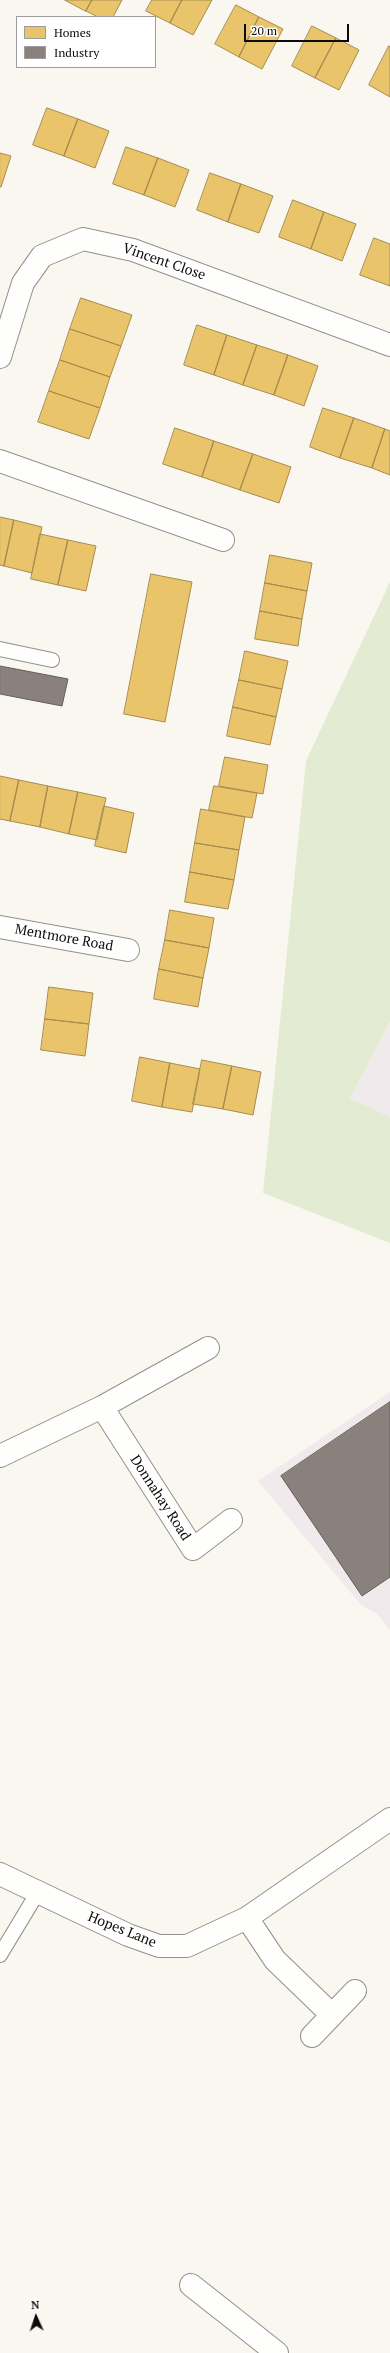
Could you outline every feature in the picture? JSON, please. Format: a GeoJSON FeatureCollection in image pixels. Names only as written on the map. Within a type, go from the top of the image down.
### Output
{"type":"FeatureCollection","features":[{"type":"Feature","properties":{"kind":"street","name":"Vincent Close"},"geometry":{"type":"LineString","coordinates":[[0,358],[23,283],[42,256],[83,239],[133,250],[390,345]]}},
{"type":"Feature","properties":{"kind":"street"},"geometry":{"type":"LineString","coordinates":[[0,461],[223,540]]}},
{"type":"Feature","properties":{"kind":"street","name":"Mentmore Road"},"geometry":{"type":"LineString","coordinates":[[0,927],[128,950]]}},
{"type":"Feature","properties":{"kind":"street"},"geometry":{"type":"LineString","coordinates":[[0,1456],[102,1407],[208,1348]]}},
{"type":"Feature","properties":{"kind":"street","name":"Donnahay Road"},"geometry":{"type":"LineString","coordinates":[[102,1407],[193,1549],[231,1520]]}},
{"type":"Feature","properties":{"kind":"street","name":"Hopes Lane"},"geometry":{"type":"LineString","coordinates":[[0,1874],[128,1935],[158,1946],[187,1946],[247,1918],[390,1819]]}},
{"type":"Feature","properties":{"kind":"street"},"geometry":{"type":"LineString","coordinates":[[247,1918],[275,1960],[332,2015]]}},
{"type":"Feature","properties":{"kind":"street"},"geometry":{"type":"LineString","coordinates":[[312,2036],[355,1991]]}},
{"type":"Feature","properties":{"kind":"street"},"geometry":{"type":"LineString","coordinates":[[190,2285],[277,2353]]}},
{"type":"Feature","properties":{"kind":"lane"},"geometry":{"type":"LineString","coordinates":[[0,649],[52,660]]}},
{"type":"Feature","properties":{"kind":"lane"},"geometry":{"type":"LineString","coordinates":[[0,1955],[38,1892]]}},
{"type":"Feature","properties":{"kind":"shaded area"},"geometry":{"type":"Polygon","coordinates":[[[390,1022],[390,1117],[350,1098],[390,1022]]]}},
{"type":"Feature","properties":{"kind":"shaded area"},"geometry":{"type":"Polygon","coordinates":[[[390,1392],[390,1630],[377,1614],[360,1604],[258,1481],[390,1392]]]}},
{"type":"Feature","properties":{"kind":"green space"},"geometry":{"type":"Polygon","coordinates":[[[390,582],[390,1022],[350,1098],[390,1117],[390,1243],[263,1193],[306,761],[390,582]]]}},
{"type":"Feature","properties":{"kind":"building: Homes"},"geometry":{"type":"Polygon","coordinates":[[[65,0],[92,0],[86,11],[65,0]]]}},
{"type":"Feature","properties":{"kind":"building: Homes"},"geometry":{"type":"Polygon","coordinates":[[[92,0],[122,0],[114,16],[96,16],[86,11],[92,0]]]}},
{"type":"Feature","properties":{"kind":"building: Homes"},"geometry":{"type":"Polygon","coordinates":[[[152,0],[182,0],[170,23],[146,11],[152,0]]]}},
{"type":"Feature","properties":{"kind":"building: Homes"},"geometry":{"type":"Polygon","coordinates":[[[182,0],[212,0],[193,35],[170,23],[182,0]]]}},
{"type":"Feature","properties":{"kind":"building: Homes"},"geometry":{"type":"Polygon","coordinates":[[[236,5],[259,17],[239,57],[215,44],[236,5]]]}},
{"type":"Feature","properties":{"kind":"building: Homes"},"geometry":{"type":"Polygon","coordinates":[[[259,17],[283,29],[262,69],[239,57],[259,17]]]}},
{"type":"Feature","properties":{"kind":"building: Homes"},"geometry":{"type":"Polygon","coordinates":[[[312,26],[336,38],[315,78],[292,66],[312,26]]]}},
{"type":"Feature","properties":{"kind":"building: Homes"},"geometry":{"type":"Polygon","coordinates":[[[336,38],[359,50],[339,90],[315,78],[336,38]]]}},
{"type":"Feature","properties":{"kind":"building: Homes"},"geometry":{"type":"Polygon","coordinates":[[[389,46],[390,47],[390,97],[369,85],[389,46]]]}},
{"type":"Feature","properties":{"kind":"building: Homes"},"geometry":{"type":"Polygon","coordinates":[[[47,108],[78,119],[64,156],[33,145],[47,108]]]}},
{"type":"Feature","properties":{"kind":"building: Homes"},"geometry":{"type":"Polygon","coordinates":[[[78,119],[109,131],[95,168],[64,156],[78,119]]]}},
{"type":"Feature","properties":{"kind":"building: Homes"},"geometry":{"type":"Polygon","coordinates":[[[126,147],[158,158],[144,195],[113,184],[126,147]]]}},
{"type":"Feature","properties":{"kind":"building: Homes"},"geometry":{"type":"Polygon","coordinates":[[[0,153],[11,156],[1,187],[0,187],[0,153]]]}},
{"type":"Feature","properties":{"kind":"building: Homes"},"geometry":{"type":"Polygon","coordinates":[[[158,158],[189,170],[175,207],[144,195],[158,158]]]}},
{"type":"Feature","properties":{"kind":"building: Homes"},"geometry":{"type":"Polygon","coordinates":[[[210,173],[241,184],[228,222],[197,210],[210,173]]]}},
{"type":"Feature","properties":{"kind":"building: Homes"},"geometry":{"type":"Polygon","coordinates":[[[241,184],[273,196],[259,233],[228,222],[241,184]]]}},
{"type":"Feature","properties":{"kind":"building: Homes"},"geometry":{"type":"Polygon","coordinates":[[[293,200],[324,212],[311,249],[279,237],[293,200]]]}},
{"type":"Feature","properties":{"kind":"building: Homes"},"geometry":{"type":"Polygon","coordinates":[[[324,212],[356,224],[342,261],[311,249],[324,212]]]}},
{"type":"Feature","properties":{"kind":"building: Homes"},"geometry":{"type":"Polygon","coordinates":[[[374,238],[390,244],[390,286],[360,275],[374,238]]]}},
{"type":"Feature","properties":{"kind":"building: Homes"},"geometry":{"type":"Polygon","coordinates":[[[81,298],[132,315],[121,346],[70,329],[81,298]]]}},
{"type":"Feature","properties":{"kind":"building: Homes"},"geometry":{"type":"Polygon","coordinates":[[[197,325],[227,335],[214,375],[184,365],[197,325]]]}},
{"type":"Feature","properties":{"kind":"building: Homes"},"geometry":{"type":"Polygon","coordinates":[[[70,329],[121,346],[110,377],[60,360],[70,329]]]}},
{"type":"Feature","properties":{"kind":"building: Homes"},"geometry":{"type":"Polygon","coordinates":[[[227,335],[257,345],[243,385],[214,375],[227,335]]]}},
{"type":"Feature","properties":{"kind":"building: Homes"},"geometry":{"type":"Polygon","coordinates":[[[257,345],[288,355],[274,395],[243,385],[257,345]]]}},
{"type":"Feature","properties":{"kind":"building: Homes"},"geometry":{"type":"Polygon","coordinates":[[[288,355],[318,366],[304,406],[274,395],[288,355]]]}},
{"type":"Feature","properties":{"kind":"building: Homes"},"geometry":{"type":"Polygon","coordinates":[[[60,360],[110,377],[100,408],[49,391],[60,360]]]}},
{"type":"Feature","properties":{"kind":"building: Homes"},"geometry":{"type":"Polygon","coordinates":[[[49,391],[100,408],[89,439],[38,422],[49,391]]]}},
{"type":"Feature","properties":{"kind":"building: Homes"},"geometry":{"type":"Polygon","coordinates":[[[323,408],[354,418],[340,458],[310,447],[323,408]]]}},
{"type":"Feature","properties":{"kind":"building: Homes"},"geometry":{"type":"Polygon","coordinates":[[[354,418],[385,429],[372,468],[340,458],[354,418]]]}},
{"type":"Feature","properties":{"kind":"building: Homes"},"geometry":{"type":"Polygon","coordinates":[[[175,428],[214,441],[202,477],[163,464],[175,428]]]}},
{"type":"Feature","properties":{"kind":"building: Homes"},"geometry":{"type":"Polygon","coordinates":[[[385,429],[390,431],[390,475],[372,468],[385,429]]]}},
{"type":"Feature","properties":{"kind":"building: Homes"},"geometry":{"type":"Polygon","coordinates":[[[214,441],[253,454],[240,490],[202,477],[214,441]]]}},
{"type":"Feature","properties":{"kind":"building: Homes"},"geometry":{"type":"Polygon","coordinates":[[[253,454],[291,467],[279,503],[240,490],[253,454]]]}},
{"type":"Feature","properties":{"kind":"building: Homes"},"geometry":{"type":"Polygon","coordinates":[[[0,517],[14,520],[4,566],[0,565],[0,517]]]}},
{"type":"Feature","properties":{"kind":"building: Homes"},"geometry":{"type":"Polygon","coordinates":[[[14,520],[42,527],[32,573],[4,566],[14,520]]]}},
{"type":"Feature","properties":{"kind":"building: Homes"},"geometry":{"type":"Polygon","coordinates":[[[40,534],[68,540],[58,585],[31,579],[40,534]]]}},
{"type":"Feature","properties":{"kind":"building: Homes"},"geometry":{"type":"Polygon","coordinates":[[[68,540],[96,546],[86,591],[58,585],[68,540]]]}},
{"type":"Feature","properties":{"kind":"building: Homes"},"geometry":{"type":"Polygon","coordinates":[[[270,555],[312,563],[307,591],[265,583],[270,555]]]}},
{"type":"Feature","properties":{"kind":"building: Homes"},"geometry":{"type":"Polygon","coordinates":[[[151,574],[192,582],[165,722],[124,714],[151,574]]]}},
{"type":"Feature","properties":{"kind":"building: Homes"},"geometry":{"type":"Polygon","coordinates":[[[265,583],[307,591],[302,619],[260,611],[265,583]]]}},
{"type":"Feature","properties":{"kind":"building: Homes"},"geometry":{"type":"Polygon","coordinates":[[[260,611],[302,619],[298,646],[255,639],[260,611]]]}},
{"type":"Feature","properties":{"kind":"building: Homes"},"geometry":{"type":"Polygon","coordinates":[[[245,651],[288,661],[282,689],[239,680],[245,651]]]}},
{"type":"Feature","properties":{"kind":"building: Homes"},"geometry":{"type":"Polygon","coordinates":[[[239,680],[282,689],[276,717],[233,707],[239,680]]]}},
{"type":"Feature","properties":{"kind":"building: Homes"},"geometry":{"type":"Polygon","coordinates":[[[233,707],[276,717],[270,745],[227,736],[233,707]]]}},
{"type":"Feature","properties":{"kind":"building: Homes"},"geometry":{"type":"Polygon","coordinates":[[[225,757],[268,765],[263,794],[219,786],[225,757]]]}},
{"type":"Feature","properties":{"kind":"building: Homes"},"geometry":{"type":"Polygon","coordinates":[[[0,776],[19,780],[10,821],[0,819],[0,776]]]}},
{"type":"Feature","properties":{"kind":"building: Homes"},"geometry":{"type":"Polygon","coordinates":[[[19,780],[48,786],[40,827],[10,821],[19,780]]]}},
{"type":"Feature","properties":{"kind":"building: Homes"},"geometry":{"type":"Polygon","coordinates":[[[48,786],[78,792],[69,834],[40,827],[48,786]]]}},
{"type":"Feature","properties":{"kind":"building: Homes"},"geometry":{"type":"Polygon","coordinates":[[[214,786],[257,793],[252,818],[209,810],[214,786]]]}},
{"type":"Feature","properties":{"kind":"building: Homes"},"geometry":{"type":"Polygon","coordinates":[[[78,792],[106,798],[97,840],[69,834],[78,792]]]}},
{"type":"Feature","properties":{"kind":"building: Homes"},"geometry":{"type":"Polygon","coordinates":[[[104,806],[134,813],[126,853],[95,846],[104,806]]]}},
{"type":"Feature","properties":{"kind":"building: Homes"},"geometry":{"type":"Polygon","coordinates":[[[201,809],[245,817],[239,850],[195,843],[201,809]]]}},
{"type":"Feature","properties":{"kind":"building: Homes"},"geometry":{"type":"Polygon","coordinates":[[[195,843],[239,850],[234,880],[190,872],[195,843]]]}},
{"type":"Feature","properties":{"kind":"building: Homes"},"geometry":{"type":"Polygon","coordinates":[[[190,872],[234,880],[228,909],[185,902],[190,872]]]}},
{"type":"Feature","properties":{"kind":"building: Homes"},"geometry":{"type":"Polygon","coordinates":[[[170,910],[214,918],[209,948],[165,940],[170,910]]]}},
{"type":"Feature","properties":{"kind":"building: Homes"},"geometry":{"type":"Polygon","coordinates":[[[165,940],[209,948],[203,978],[159,969],[165,940]]]}},
{"type":"Feature","properties":{"kind":"building: Homes"},"geometry":{"type":"Polygon","coordinates":[[[159,969],[203,978],[198,1007],[154,999],[159,969]]]}},
{"type":"Feature","properties":{"kind":"building: Homes"},"geometry":{"type":"Polygon","coordinates":[[[49,987],[93,993],[89,1024],[45,1019],[49,987]]]}},
{"type":"Feature","properties":{"kind":"building: Homes"},"geometry":{"type":"Polygon","coordinates":[[[45,1019],[89,1024],[85,1056],[41,1050],[45,1019]]]}},
{"type":"Feature","properties":{"kind":"building: Homes"},"geometry":{"type":"Polygon","coordinates":[[[140,1057],[170,1063],[162,1107],[132,1101],[140,1057]]]}},
{"type":"Feature","properties":{"kind":"building: Homes"},"geometry":{"type":"Polygon","coordinates":[[[202,1060],[232,1066],[223,1109],[193,1104],[202,1060]]]}},
{"type":"Feature","properties":{"kind":"building: Homes"},"geometry":{"type":"Polygon","coordinates":[[[170,1063],[200,1069],[192,1112],[162,1107],[170,1063]]]}},
{"type":"Feature","properties":{"kind":"building: Homes"},"geometry":{"type":"Polygon","coordinates":[[[232,1066],[261,1072],[253,1115],[223,1109],[232,1066]]]}},
{"type":"Feature","properties":{"kind":"building: Industry"},"geometry":{"type":"Polygon","coordinates":[[[0,666],[68,679],[62,706],[0,694],[0,666]]]}},
{"type":"Feature","properties":{"kind":"building: Industry"},"geometry":{"type":"Polygon","coordinates":[[[390,1402],[390,1577],[362,1596],[281,1476],[390,1402]]]}}]}
